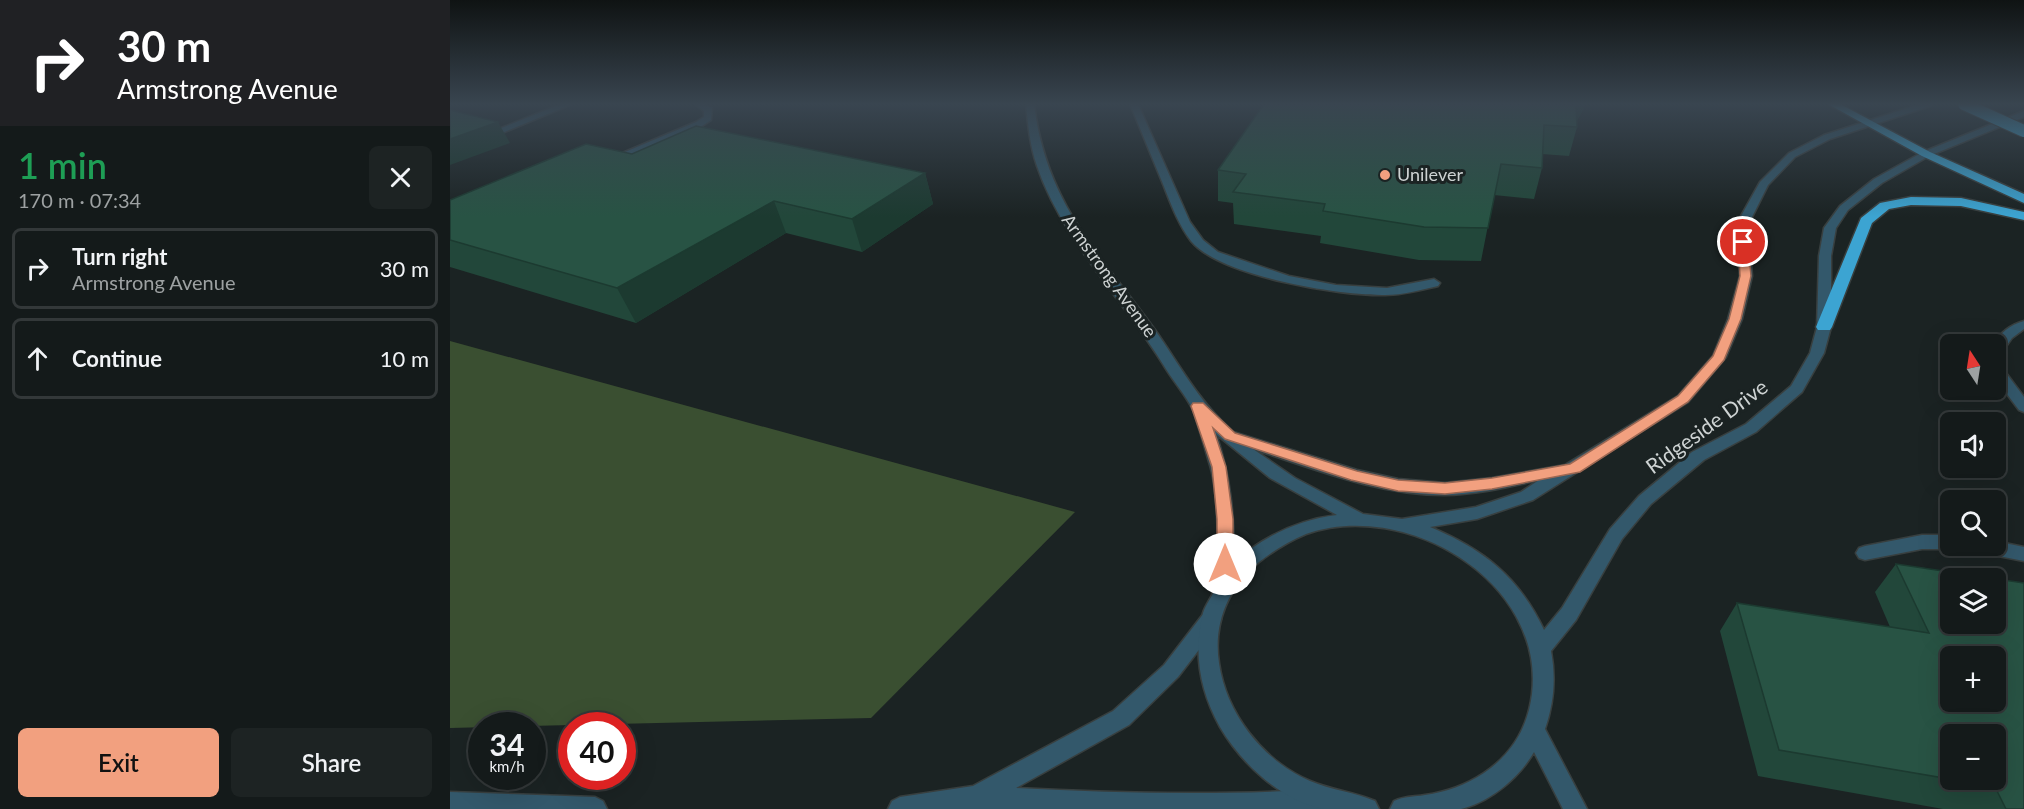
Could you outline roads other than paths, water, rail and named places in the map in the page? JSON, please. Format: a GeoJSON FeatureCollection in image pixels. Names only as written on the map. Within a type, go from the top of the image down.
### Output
{"type":"FeatureCollection","features":[{"type":"Feature","properties":{"kind":"highway"},"geometry":{"type":"LineString","coordinates":[[1903,142],[2024,199]]}},
{"type":"Feature","properties":{"kind":"highway"},"geometry":{"type":"LineString","coordinates":[[1824,327],[1866,221],[1885,206],[1911,201],[1961,202],[2024,216]]}},
{"type":"Feature","properties":{"kind":"street"},"geometry":{"type":"LineString","coordinates":[[601,164],[656,142]]}},
{"type":"Feature","properties":{"kind":"street","name":"Armstrong Avenue"},"geometry":{"type":"LineString","coordinates":[[1034,142],[1036,154],[1065,218],[1154,339],[1198,406],[1253,457],[1287,480],[1357,518]]}},
{"type":"Feature","properties":{"kind":"street"},"geometry":{"type":"LineString","coordinates":[[1150,142],[1184,222],[1195,240],[1213,254],[1249,268],[1325,287],[1400,290],[1434,283]]}},
{"type":"Feature","properties":{"kind":"street","name":"Ridgeside Drive"},"geometry":{"type":"LineString","coordinates":[[1405,524],[1478,513],[1527,496],[1683,399],[1719,357],[1735,319],[1746,276],[1742,225],[1764,184],[1792,155],[1818,142]]}},
{"type":"Feature","properties":{"kind":"street","name":"Ridgeside Drive"},"geometry":{"type":"LineString","coordinates":[[1541,648],[1569,614],[1616,534],[1645,500],[1698,456],[1751,428],[1797,389],[1817,353],[1824,327],[1825,256],[1830,228],[1844,208],[1878,181],[1926,154],[1956,142]]}},
{"type":"Feature","properties":{"kind":"street"},"geometry":{"type":"LineString","coordinates":[[2006,337],[2017,327],[2024,325]]}},
{"type":"Feature","properties":{"kind":"street"},"geometry":{"type":"LineString","coordinates":[[2006,383],[2024,407]]}},
{"type":"Feature","properties":{"kind":"street","name":"Armstrong Avenue"},"geometry":{"type":"LineString","coordinates":[[1198,406],[1219,467],[1225,519],[1225,586]]}},
{"type":"Feature","properties":{"kind":"street"},"geometry":{"type":"LineString","coordinates":[[1230,436],[1356,477],[1398,485],[1445,489],[1492,484],[1574,468]]}},
{"type":"Feature","properties":{"kind":"street"},"geometry":{"type":"LineString","coordinates":[[976,797],[1121,718],[1171,671],[1211,618],[1225,586],[1250,557],[1284,536],[1323,524],[1357,518],[1405,524],[1441,538],[1474,556],[1504,582],[1527,614],[1541,648],[1546,690],[1535,732],[1511,768],[1473,794],[1424,808],[1402,809]]}},
{"type":"Feature","properties":{"kind":"street"},"geometry":{"type":"LineString","coordinates":[[1865,553],[1922,542],[1940,542]]}},
{"type":"Feature","properties":{"kind":"street"},"geometry":{"type":"LineString","coordinates":[[2006,550],[2024,554]]}},
{"type":"Feature","properties":{"kind":"street"},"geometry":{"type":"LineString","coordinates":[[1211,618],[1207,657],[1216,698],[1238,738],[1273,773],[1329,800],[1367,809]]}},
{"type":"Feature","properties":{"kind":"street"},"geometry":{"type":"LineString","coordinates":[[1535,732],[1575,809]]}},
{"type":"Feature","properties":{"kind":"street"},"geometry":{"type":"LineString","coordinates":[[900,809],[976,797],[1138,806],[1243,806],[1329,800]]}},
{"type":"Feature","properties":{"kind":"street"},"geometry":{"type":"LineString","coordinates":[[450,804],[595,809]]}},
{"type":"Feature","properties":{"kind":"place","name":"Unilever"},"geometry":{"type":"Point","coordinates":[1385,175]}}]}
